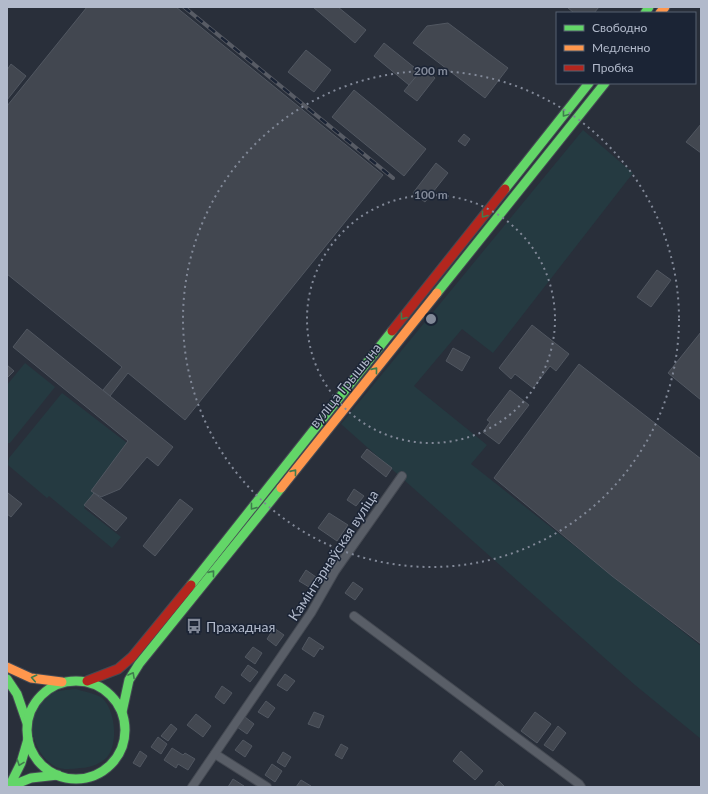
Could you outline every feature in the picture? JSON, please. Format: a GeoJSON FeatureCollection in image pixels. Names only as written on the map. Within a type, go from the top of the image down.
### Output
{"type":"FeatureCollection","features":[{"type":"Feature","properties":{"kind":"main road","name":"вуліца Грышына"},"geometry":{"type":"LineString","coordinates":[[86,681],[118,669],[132,656],[162,621],[588,84]]}},
{"type":"Feature","properties":{"kind":"main road","name":"вуліца Грышына"},"geometry":{"type":"LineString","coordinates":[[122,712],[129,680],[139,664],[604,84]]}},
{"type":"Feature","properties":{"kind":"main road"},"geometry":{"type":"LineString","coordinates":[[7,667],[31,678],[62,682]]}},
{"type":"Feature","properties":{"kind":"main road"},"geometry":{"type":"LineString","coordinates":[[7,679],[17,694],[27,723],[30,747],[38,761],[50,772],[69,778],[82,779],[97,774],[110,765],[120,752],[125,736],[122,712],[119,705],[102,687],[86,681],[70,680],[48,689],[36,700],[27,723]]}},
{"type":"Feature","properties":{"kind":"main road"},"geometry":{"type":"LineString","coordinates":[[10,786],[21,763],[28,739]]}},
{"type":"Feature","properties":{"kind":"main road"},"geometry":{"type":"LineString","coordinates":[[10,786],[31,778],[58,775]]}},
{"type":"Feature","properties":{"kind":"street","name":"Камінтэрнаўская вуліца"},"geometry":{"type":"LineString","coordinates":[[192,787],[311,613],[335,571],[402,476]]}},
{"type":"Feature","properties":{"kind":"street"},"geometry":{"type":"LineString","coordinates":[[354,616],[573,779],[581,787]]}},
{"type":"Feature","properties":{"kind":"street"},"geometry":{"type":"LineString","coordinates":[[214,754],[267,787]]}},
{"type":"Feature","properties":{"kind":"shaded area"},"geometry":{"type":"Polygon","coordinates":[[[583,130],[633,173],[493,353],[462,329],[414,386],[487,445],[471,464],[701,646],[701,739],[635,685],[341,424],[583,130]]]}},
{"type":"Feature","properties":{"kind":"shaded area"},"geometry":{"type":"Polygon","coordinates":[[[25,363],[55,387],[10,443],[7,443],[7,385],[25,363]]]}},
{"type":"Feature","properties":{"kind":"shaded area"},"geometry":{"type":"Polygon","coordinates":[[[62,393],[131,446],[84,508],[121,537],[112,548],[49,496],[47,498],[8,465],[9,458],[62,393]]]}},
{"type":"Feature","properties":{"kind":"shaded area"},"geometry":{"type":"Polygon","coordinates":[[[76,689],[99,696],[107,704],[113,719],[114,738],[109,753],[102,761],[90,767],[62,769],[47,761],[40,752],[32,731],[32,720],[34,709],[40,701],[49,694],[76,689]]]}},
{"type":"Feature","properties":{"kind":"building"},"geometry":{"type":"Polygon","coordinates":[[[87,7],[176,7],[383,175],[185,420],[128,373],[110,396],[103,390],[122,367],[7,274],[7,106],[87,7]]]}},
{"type":"Feature","properties":{"kind":"building"},"geometry":{"type":"Polygon","coordinates":[[[313,7],[338,7],[366,30],[355,43],[313,7]]]}},
{"type":"Feature","properties":{"kind":"building"},"geometry":{"type":"Polygon","coordinates":[[[567,7],[599,7],[595,12],[573,12],[567,7]]]}},
{"type":"Feature","properties":{"kind":"building"},"geometry":{"type":"Polygon","coordinates":[[[448,23],[508,68],[485,98],[413,43],[427,26],[448,23]]]}},
{"type":"Feature","properties":{"kind":"building"},"geometry":{"type":"Polygon","coordinates":[[[384,43],[420,72],[409,85],[374,56],[384,43]]]}},
{"type":"Feature","properties":{"kind":"building"},"geometry":{"type":"Polygon","coordinates":[[[306,50],[331,70],[314,92],[288,72],[306,50]]]}},
{"type":"Feature","properties":{"kind":"building"},"geometry":{"type":"Polygon","coordinates":[[[11,64],[26,76],[7,100],[7,70],[11,64]]]}},
{"type":"Feature","properties":{"kind":"building"},"geometry":{"type":"Polygon","coordinates":[[[423,68],[435,78],[417,101],[404,91],[423,68]]]}},
{"type":"Feature","properties":{"kind":"building"},"geometry":{"type":"Polygon","coordinates":[[[354,90],[426,149],[404,176],[332,117],[354,90]]]}},
{"type":"Feature","properties":{"kind":"building"},"geometry":{"type":"Polygon","coordinates":[[[701,124],[701,153],[686,142],[701,124]]]}},
{"type":"Feature","properties":{"kind":"building"},"geometry":{"type":"Polygon","coordinates":[[[464,134],[470,139],[465,146],[458,141],[464,134]]]}},
{"type":"Feature","properties":{"kind":"building"},"geometry":{"type":"Polygon","coordinates":[[[436,163],[448,173],[425,202],[413,193],[436,163]]]}},
{"type":"Feature","properties":{"kind":"building"},"geometry":{"type":"Polygon","coordinates":[[[657,270],[671,280],[651,307],[637,297],[657,270]]]}},
{"type":"Feature","properties":{"kind":"building"},"geometry":{"type":"Polygon","coordinates":[[[532,325],[569,354],[556,371],[550,366],[533,388],[515,374],[511,379],[499,368],[532,325]]]}},
{"type":"Feature","properties":{"kind":"building"},"geometry":{"type":"Polygon","coordinates":[[[27,329],[173,447],[158,466],[147,457],[120,489],[101,497],[91,491],[128,441],[13,347],[27,329]]]}},
{"type":"Feature","properties":{"kind":"building"},"geometry":{"type":"Polygon","coordinates":[[[701,332],[701,400],[668,373],[701,332]]]}},
{"type":"Feature","properties":{"kind":"building"},"geometry":{"type":"Polygon","coordinates":[[[453,348],[470,357],[462,371],[446,361],[453,348]]]}},
{"type":"Feature","properties":{"kind":"building"},"geometry":{"type":"Polygon","coordinates":[[[579,364],[701,459],[701,644],[612,576],[494,478],[579,364]]]}},
{"type":"Feature","properties":{"kind":"building"},"geometry":{"type":"Polygon","coordinates":[[[7,365],[14,371],[7,378],[7,365]]]}},
{"type":"Feature","properties":{"kind":"building"},"geometry":{"type":"Polygon","coordinates":[[[510,390],[529,405],[499,444],[483,432],[490,422],[487,420],[510,390]]]}},
{"type":"Feature","properties":{"kind":"building"},"geometry":{"type":"Polygon","coordinates":[[[367,449],[392,468],[386,477],[361,457],[367,449]]]}},
{"type":"Feature","properties":{"kind":"building"},"geometry":{"type":"Polygon","coordinates":[[[354,489],[364,496],[356,506],[347,500],[354,489]]]}},
{"type":"Feature","properties":{"kind":"building"},"geometry":{"type":"Polygon","coordinates":[[[8,493],[22,504],[11,517],[7,514],[8,493]]]}},
{"type":"Feature","properties":{"kind":"building"},"geometry":{"type":"Polygon","coordinates":[[[94,493],[127,518],[116,531],[84,505],[94,493]]]}},
{"type":"Feature","properties":{"kind":"building"},"geometry":{"type":"Polygon","coordinates":[[[180,499],[193,509],[155,556],[143,546],[180,499]]]}},
{"type":"Feature","properties":{"kind":"building"},"geometry":{"type":"Polygon","coordinates":[[[329,513],[348,525],[337,541],[318,528],[329,513]]]}},
{"type":"Feature","properties":{"kind":"building"},"geometry":{"type":"Polygon","coordinates":[[[306,570],[316,577],[309,587],[299,581],[306,570]]]}},
{"type":"Feature","properties":{"kind":"building"},"geometry":{"type":"Polygon","coordinates":[[[353,582],[363,589],[355,600],[345,593],[353,582]]]}},
{"type":"Feature","properties":{"kind":"building"},"geometry":{"type":"Polygon","coordinates":[[[274,628],[284,635],[276,646],[267,639],[274,628]]]}},
{"type":"Feature","properties":{"kind":"building"},"geometry":{"type":"Polygon","coordinates":[[[309,637],[324,647],[322,650],[320,648],[314,657],[302,649],[309,637]]]}},
{"type":"Feature","properties":{"kind":"building"},"geometry":{"type":"Polygon","coordinates":[[[253,647],[262,653],[255,664],[245,657],[253,647]]]}},
{"type":"Feature","properties":{"kind":"building"},"geometry":{"type":"Polygon","coordinates":[[[248,665],[258,672],[250,682],[241,675],[248,665]]]}},
{"type":"Feature","properties":{"kind":"building"},"geometry":{"type":"Polygon","coordinates":[[[285,674],[295,681],[287,691],[277,685],[285,674]]]}},
{"type":"Feature","properties":{"kind":"building"},"geometry":{"type":"Polygon","coordinates":[[[222,686],[232,693],[224,704],[215,697],[222,686]]]}},
{"type":"Feature","properties":{"kind":"building"},"geometry":{"type":"Polygon","coordinates":[[[266,701],[275,708],[268,718],[258,712],[266,701]]]}},
{"type":"Feature","properties":{"kind":"building"},"geometry":{"type":"Polygon","coordinates":[[[314,712],[324,716],[319,728],[308,724],[314,712]]]}},
{"type":"Feature","properties":{"kind":"building"},"geometry":{"type":"Polygon","coordinates":[[[535,712],[551,724],[537,743],[521,731],[535,712]]]}},
{"type":"Feature","properties":{"kind":"building"},"geometry":{"type":"Polygon","coordinates":[[[196,714],[211,726],[203,737],[187,725],[196,714]]]}},
{"type":"Feature","properties":{"kind":"building"},"geometry":{"type":"Polygon","coordinates":[[[245,717],[254,724],[247,734],[237,727],[245,717]]]}},
{"type":"Feature","properties":{"kind":"building"},"geometry":{"type":"Polygon","coordinates":[[[171,724],[177,729],[168,741],[161,736],[171,724]]]}},
{"type":"Feature","properties":{"kind":"building"},"geometry":{"type":"Polygon","coordinates":[[[558,726],[566,733],[553,751],[544,745],[558,726]]]}},
{"type":"Feature","properties":{"kind":"building"},"geometry":{"type":"Polygon","coordinates":[[[158,737],[167,744],[161,754],[151,747],[158,737]]]}},
{"type":"Feature","properties":{"kind":"building"},"geometry":{"type":"Polygon","coordinates":[[[243,740],[252,746],[245,757],[235,750],[243,740]]]}},
{"type":"Feature","properties":{"kind":"building"},"geometry":{"type":"Polygon","coordinates":[[[341,744],[348,748],[342,759],[335,755],[341,744]]]}},
{"type":"Feature","properties":{"kind":"building"},"geometry":{"type":"Polygon","coordinates":[[[172,748],[183,755],[185,753],[195,759],[188,770],[178,764],[176,768],[164,760],[172,748]]]}},
{"type":"Feature","properties":{"kind":"building"},"geometry":{"type":"Polygon","coordinates":[[[140,751],[147,756],[140,767],[133,763],[140,751]]]}},
{"type":"Feature","properties":{"kind":"building"},"geometry":{"type":"Polygon","coordinates":[[[461,751],[483,771],[475,780],[453,761],[461,751]]]}},
{"type":"Feature","properties":{"kind":"building"},"geometry":{"type":"Polygon","coordinates":[[[283,752],[291,757],[285,767],[277,762],[283,752]]]}},
{"type":"Feature","properties":{"kind":"building"},"geometry":{"type":"Polygon","coordinates":[[[272,764],[282,771],[275,782],[265,775],[272,764]]]}},
{"type":"Feature","properties":{"kind":"building"},"geometry":{"type":"Polygon","coordinates":[[[233,779],[244,786],[228,787],[233,779]]]}},
{"type":"Feature","properties":{"kind":"building"},"geometry":{"type":"Polygon","coordinates":[[[301,780],[311,786],[311,787],[296,787],[301,780]]]}},
{"type":"Feature","properties":{"kind":"building"},"geometry":{"type":"Polygon","coordinates":[[[499,781],[505,787],[494,787],[499,781]]]}},
{"type":"Feature","properties":{"kind":"railway"},"geometry":{"type":"LineString","coordinates":[[184,7],[393,178]]}},
{"type":"Feature","properties":{"kind":"traffic: fast"},"geometry":{"type":"LineString","coordinates":[[646,12],[649,7]]}},
{"type":"Feature","properties":{"kind":"traffic: fast"},"geometry":{"type":"LineString","coordinates":[[505,189],[588,84]]}},
{"type":"Feature","properties":{"kind":"traffic: fast"},"geometry":{"type":"LineString","coordinates":[[437,293],[604,84]]}},
{"type":"Feature","properties":{"kind":"traffic: fast"},"geometry":{"type":"LineString","coordinates":[[191,585],[392,331]]}},
{"type":"Feature","properties":{"kind":"traffic: fast"},"geometry":{"type":"LineString","coordinates":[[122,712],[129,680],[139,664],[281,488]]}},
{"type":"Feature","properties":{"kind":"traffic: fast"},"geometry":{"type":"LineString","coordinates":[[7,679],[17,694],[27,723]]}},
{"type":"Feature","properties":{"kind":"traffic: fast"},"geometry":{"type":"LineString","coordinates":[[76,681],[95,685],[111,695],[121,711],[125,730],[121,749],[111,765],[95,775],[76,779],[57,775],[41,765],[31,749],[27,730],[31,711],[41,695],[57,685],[76,681]]}},
{"type":"Feature","properties":{"kind":"traffic: fast"},"geometry":{"type":"LineString","coordinates":[[9,787],[21,763],[28,739]]}},
{"type":"Feature","properties":{"kind":"traffic: fast"},"geometry":{"type":"LineString","coordinates":[[11,786],[31,778],[58,775]]}},
{"type":"Feature","properties":{"kind":"traffic: slow"},"geometry":{"type":"LineString","coordinates":[[661,12],[665,7]]}},
{"type":"Feature","properties":{"kind":"traffic: slow"},"geometry":{"type":"LineString","coordinates":[[281,488],[437,293]]}},
{"type":"Feature","properties":{"kind":"traffic: slow"},"geometry":{"type":"LineString","coordinates":[[7,667],[31,678],[62,682]]}},
{"type":"Feature","properties":{"kind":"traffic: jam"},"geometry":{"type":"LineString","coordinates":[[392,331],[505,189]]}},
{"type":"Feature","properties":{"kind":"traffic: jam"},"geometry":{"type":"LineString","coordinates":[[87,681],[118,669],[132,657],[191,585]]}},
{"type":"Feature","properties":{"kind":"place","name":"Прахадная"},"geometry":{"type":"Point","coordinates":[194,626]}}]}
